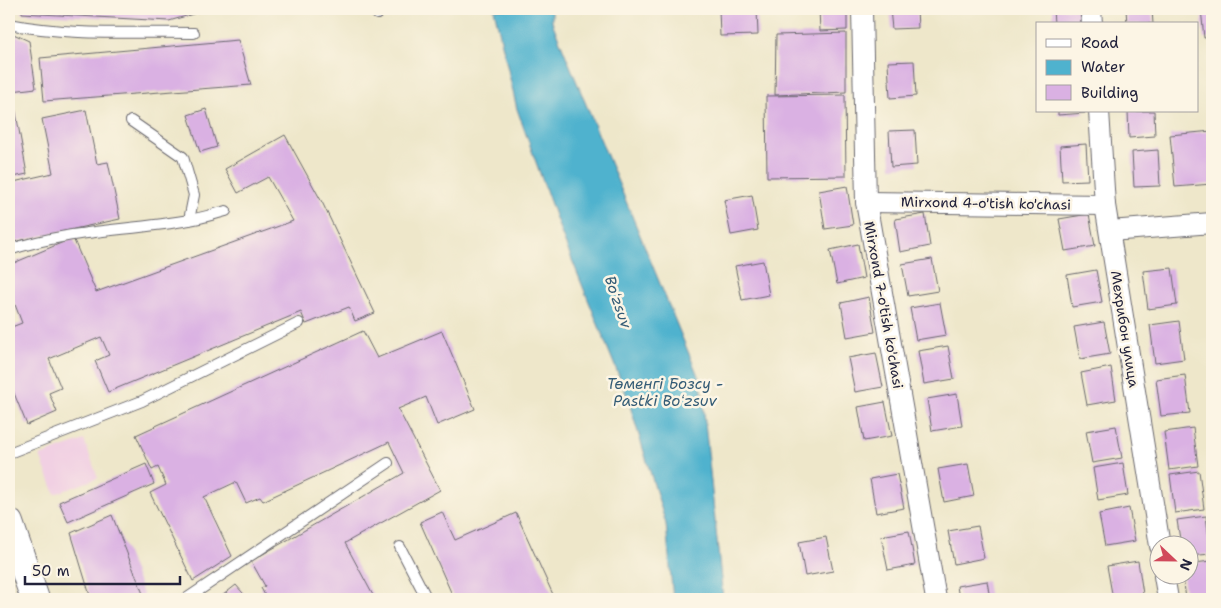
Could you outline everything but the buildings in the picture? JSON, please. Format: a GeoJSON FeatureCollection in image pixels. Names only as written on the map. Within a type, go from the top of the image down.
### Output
{"type":"FeatureCollection","features":[{"type":"Feature","properties":{"kind":"main road"},"geometry":{"type":"LineString","coordinates":[[9,523],[35,599]]}},
{"type":"Feature","properties":{"kind":"main road"},"geometry":{"type":"LineString","coordinates":[[9,571],[18,599]]}},
{"type":"Feature","properties":{"kind":"street","name":"Mirxond 7-o'tish ko'chasi"},"geometry":{"type":"LineString","coordinates":[[862,9],[866,202],[936,599]]}},
{"type":"Feature","properties":{"kind":"street"},"geometry":{"type":"LineString","coordinates":[[1091,9],[1092,22]]}},
{"type":"Feature","properties":{"kind":"street","name":"Мехрибон улица"},"geometry":{"type":"LineString","coordinates":[[1098,112],[1105,204],[1158,536]]}},
{"type":"Feature","properties":{"kind":"street","name":"Mirxond 4-o'tish ko'chasi"},"geometry":{"type":"LineString","coordinates":[[866,202],[1105,204]]}},
{"type":"Feature","properties":{"kind":"street"},"geometry":{"type":"LineString","coordinates":[[1110,231],[1212,223]]}},
{"type":"Feature","properties":{"kind":"street"},"geometry":{"type":"LineString","coordinates":[[1166,586],[1168,599]]}},
{"type":"Feature","properties":{"kind":"lane"},"geometry":{"type":"LineString","coordinates":[[9,24],[70,32],[194,34]]}},
{"type":"Feature","properties":{"kind":"lane"},"geometry":{"type":"LineString","coordinates":[[131,121],[183,157],[194,195],[189,220]]}},
{"type":"Feature","properties":{"kind":"lane"},"geometry":{"type":"LineString","coordinates":[[9,250],[25,244],[79,233],[189,220],[226,211]]}},
{"type":"Feature","properties":{"kind":"lane"},"geometry":{"type":"LineString","coordinates":[[9,453],[142,401],[299,323]]}},
{"type":"Feature","properties":{"kind":"lane"},"geometry":{"type":"LineString","coordinates":[[186,599],[388,463]]}},
{"type":"Feature","properties":{"kind":"lane"},"geometry":{"type":"LineString","coordinates":[[400,547],[427,599]]}},
{"type":"Feature","properties":{"kind":"shaded area"},"geometry":{"type":"Polygon","coordinates":[[[84,440],[98,478],[55,494],[40,456],[84,440]]]}},
{"type":"Feature","properties":{"kind":"water","name":"Төменгі Бозсу - Pastki Boʻzsuv"},"geometry":{"type":"Polygon","coordinates":[[[494,9],[552,9],[552,22],[701,383],[723,599],[673,599],[666,524],[627,396],[562,235],[517,109],[494,9]]]}},
{"type":"Feature","properties":{"kind":"water label","name":"Boʻzsuv"},"geometry":{"type":"Point","coordinates":[618,302]}}]}
